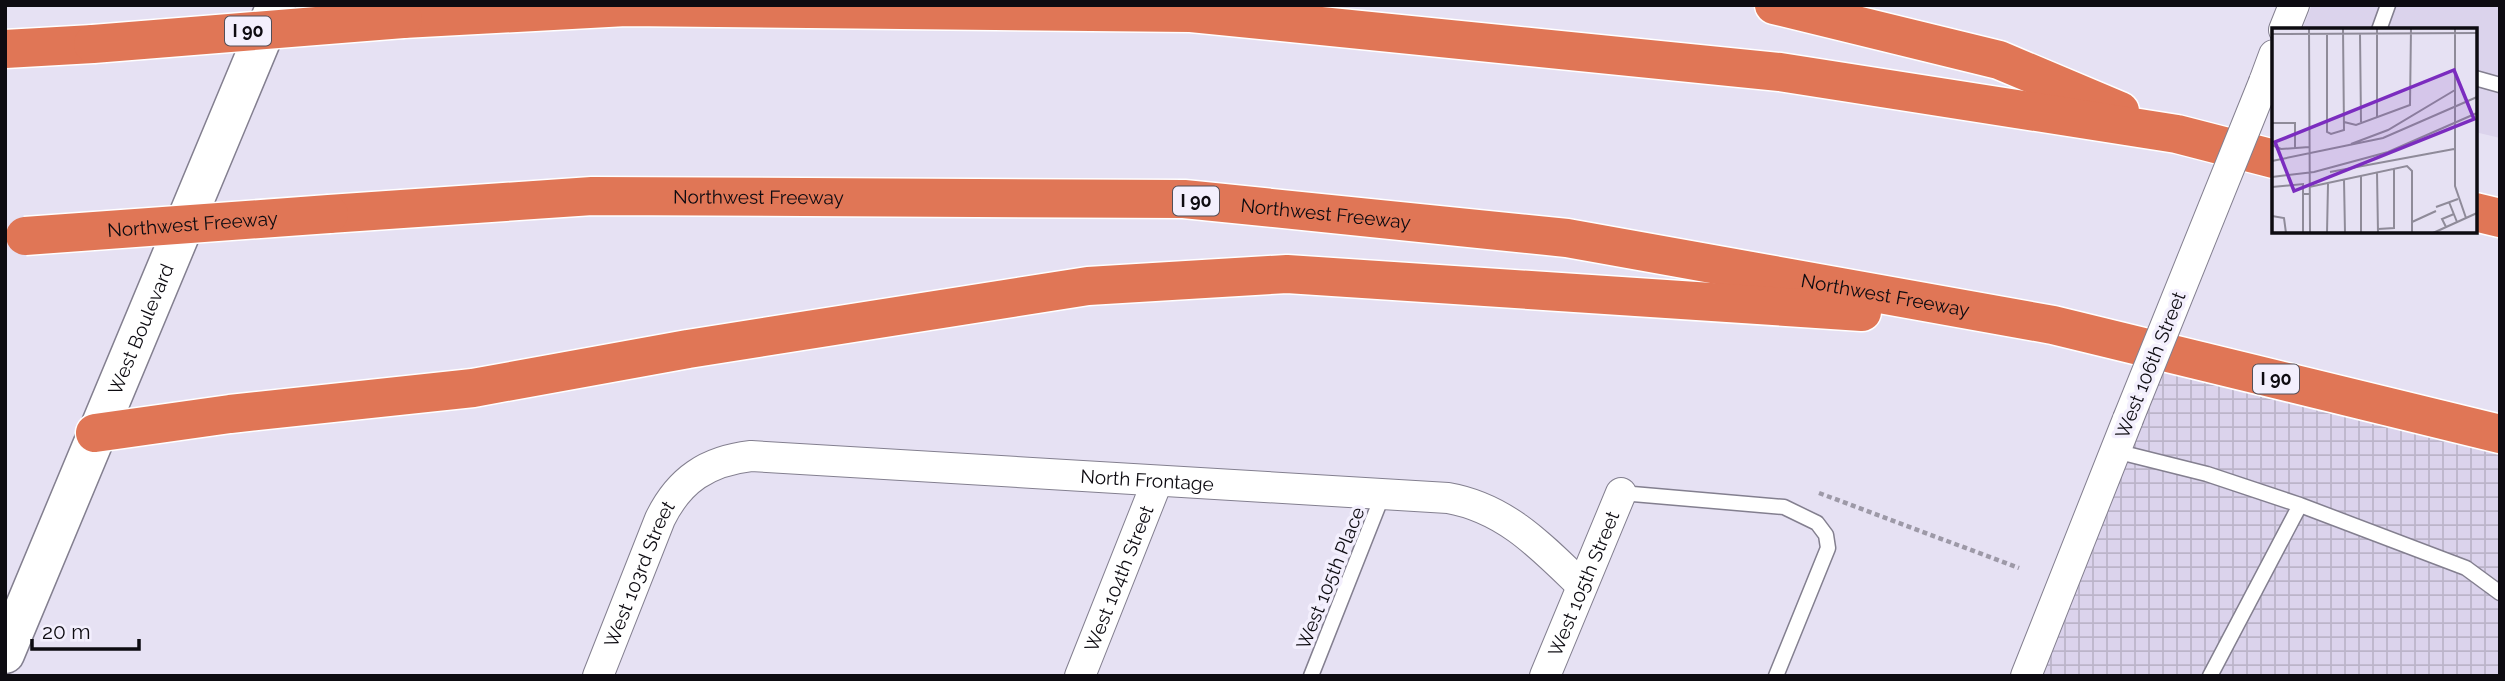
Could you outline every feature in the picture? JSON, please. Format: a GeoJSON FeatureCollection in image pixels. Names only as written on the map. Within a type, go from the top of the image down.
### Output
{"type":"FeatureCollection","features":[{"type":"Feature","properties":{"kind":"highway"},"geometry":{"type":"LineString","coordinates":[[1774,5],[1999,60],[2177,134]]}},
{"type":"Feature","properties":{"kind":"highway","name":"I 90"},"geometry":{"type":"LineString","coordinates":[[5,49],[403,19],[626,7],[1191,13],[1780,72],[2177,134],[2272,158]]}},
{"type":"Feature","properties":{"kind":"highway","name":"Northwest Freeway"},"geometry":{"type":"LineString","coordinates":[[15,237],[592,196],[1184,199],[1567,238],[2053,325],[2500,434]]}},
{"type":"Feature","properties":{"kind":"highway"},"geometry":{"type":"LineString","coordinates":[[2477,212],[2500,218]]}},
{"type":"Feature","properties":{"kind":"highway"},"geometry":{"type":"LineString","coordinates":[[95,433],[230,414],[473,388],[729,342],[1088,286],[1287,274],[2053,325]]}},
{"type":"Feature","properties":{"kind":"main road","name":"West Boulevard"},"geometry":{"type":"LineString","coordinates":[[5,654],[95,433],[276,5]]}},
{"type":"Feature","properties":{"kind":"street"},"geometry":{"type":"LineString","coordinates":[[2285,28],[2294,5]]}},
{"type":"Feature","properties":{"kind":"street","name":"West 106th Street"},"geometry":{"type":"LineString","coordinates":[[2026,676],[2269,69]]}},
{"type":"Feature","properties":{"kind":"street","name":"North Frontage"},"geometry":{"type":"LineString","coordinates":[[689,477],[720,462],[751,456],[1448,498],[1494,512],[1531,537],[1581,585]]}},
{"type":"Feature","properties":{"kind":"street","name":"West 103rd Street"},"geometry":{"type":"LineString","coordinates":[[598,676],[660,519],[671,497],[689,477]]}},
{"type":"Feature","properties":{"kind":"street","name":"West 104th Street"},"geometry":{"type":"LineString","coordinates":[[1080,676],[1157,482]]}},
{"type":"Feature","properties":{"kind":"street","name":"West 105th Street"},"geometry":{"type":"LineString","coordinates":[[1545,676],[1581,585],[1622,493]]}},
{"type":"Feature","properties":{"kind":"lane"},"geometry":{"type":"LineString","coordinates":[[2380,28],[2388,5]]}},
{"type":"Feature","properties":{"kind":"lane"},"geometry":{"type":"LineString","coordinates":[[2477,79],[2500,85]]}},
{"type":"Feature","properties":{"kind":"lane"},"geometry":{"type":"LineString","coordinates":[[2115,451],[2207,474],[2300,505],[2466,568],[2500,593]]}},
{"type":"Feature","properties":{"kind":"lane"},"geometry":{"type":"LineString","coordinates":[[1622,493],[1784,507],[1810,519],[1823,529],[1828,548],[1776,676]]}},
{"type":"Feature","properties":{"kind":"lane","name":"West 105th Place"},"geometry":{"type":"LineString","coordinates":[[1311,676],[1383,494]]}},
{"type":"Feature","properties":{"kind":"lane"},"geometry":{"type":"LineString","coordinates":[[2210,676],[2300,505]]}},
{"type":"Feature","properties":{"kind":"path"},"geometry":{"type":"LineString","coordinates":[[1807,492],[1853,505],[2019,568]]}},
{"type":"Feature","properties":{"kind":"shaded area"},"geometry":{"type":"Polygon","coordinates":[[[2312,5],[2500,5],[2500,138],[2477,132],[2477,28],[2303,28],[2312,5]]]}},
{"type":"Feature","properties":{"kind":"shaded area"},"geometry":{"type":"Polygon","coordinates":[[[2151,358],[2500,441],[2500,676],[2026,676],[2151,358]]]}}]}
